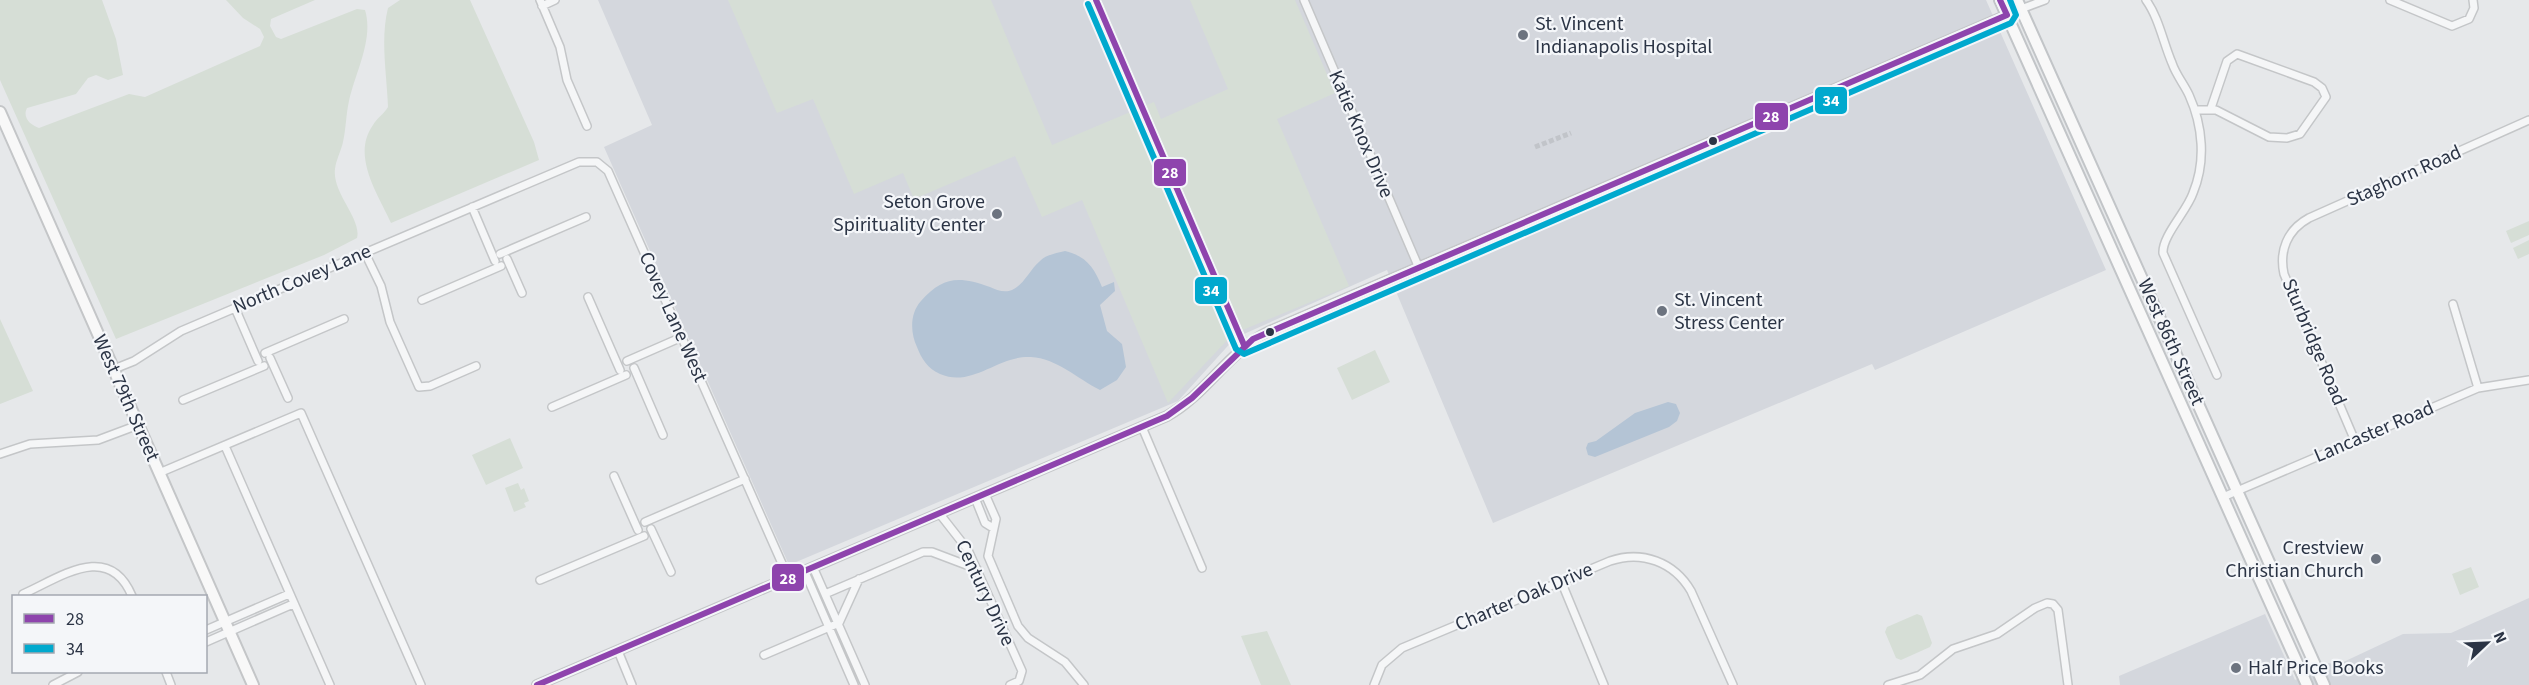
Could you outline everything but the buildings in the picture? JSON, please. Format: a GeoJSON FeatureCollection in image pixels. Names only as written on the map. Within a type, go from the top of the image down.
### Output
{"type":"FeatureCollection","features":[{"type":"Feature","properties":{"kind":"main road","name":"West 86th Street"},"geometry":{"type":"LineString","coordinates":[[2000,0],[2307,685]]}},
{"type":"Feature","properties":{"kind":"main road","name":"West 86th Street"},"geometry":{"type":"LineString","coordinates":[[2019,5],[2324,685]]}},
{"type":"Feature","properties":{"kind":"main road","name":"West 79th Street"},"geometry":{"type":"LineString","coordinates":[[0,112],[253,685]]}},
{"type":"Feature","properties":{"kind":"street"},"geometry":{"type":"LineString","coordinates":[[555,0],[541,3],[560,47],[567,80],[587,126]]}},
{"type":"Feature","properties":{"kind":"street"},"geometry":{"type":"LineString","coordinates":[[1096,0],[1244,345]]}},
{"type":"Feature","properties":{"kind":"street","name":"Katie Knox Drive"},"geometry":{"type":"LineString","coordinates":[[1304,0],[1419,268]]}},
{"type":"Feature","properties":{"kind":"street"},"geometry":{"type":"LineString","coordinates":[[537,685],[1142,427],[1173,412],[1196,396],[1244,345],[1270,331],[2007,15],[2019,5],[2044,0]]}},
{"type":"Feature","properties":{"kind":"street"},"geometry":{"type":"LineString","coordinates":[[2146,0],[2155,16],[2175,70],[2195,110],[2201,138],[2198,178],[2187,208],[2166,239],[2163,249],[2217,375]]}},
{"type":"Feature","properties":{"kind":"street"},"geometry":{"type":"LineString","coordinates":[[2390,0],[2452,26],[2469,19],[2473,12],[2474,0]]}},
{"type":"Feature","properties":{"kind":"street"},"geometry":{"type":"LineString","coordinates":[[2195,110],[2211,108],[2269,136],[2287,138],[2300,135],[2326,97],[2322,88],[2314,82],[2237,54],[2227,61],[2211,108]]}},
{"type":"Feature","properties":{"kind":"street","name":"Staghorn Road"},"geometry":{"type":"LineString","coordinates":[[2286,242],[2295,228],[2309,218],[2529,120]]}},
{"type":"Feature","properties":{"kind":"street","name":"Covey Lane West"},"geometry":{"type":"LineString","coordinates":[[495,197],[582,161],[594,161],[609,171],[788,578]]}},
{"type":"Feature","properties":{"kind":"street","name":"North Covey Lane"},"geometry":{"type":"LineString","coordinates":[[114,369],[134,361],[174,334],[495,197]]}},
{"type":"Feature","properties":{"kind":"street"},"geometry":{"type":"LineString","coordinates":[[472,207],[498,263]]}},
{"type":"Feature","properties":{"kind":"street"},"geometry":{"type":"LineString","coordinates":[[422,300],[498,263],[504,256],[586,217]]}},
{"type":"Feature","properties":{"kind":"street","name":"Sturbridge Road"},"geometry":{"type":"LineString","coordinates":[[2286,242],[2282,260],[2284,274],[2355,441]]}},
{"type":"Feature","properties":{"kind":"street"},"geometry":{"type":"LineString","coordinates":[[365,253],[381,286],[390,322],[419,387],[430,386],[476,366]]}},
{"type":"Feature","properties":{"kind":"street"},"geometry":{"type":"LineString","coordinates":[[504,256],[522,293]]}},
{"type":"Feature","properties":{"kind":"street"},"geometry":{"type":"LineString","coordinates":[[588,297],[620,370],[626,375]]}},
{"type":"Feature","properties":{"kind":"street"},"geometry":{"type":"LineString","coordinates":[[2453,304],[2478,388]]}},
{"type":"Feature","properties":{"kind":"street"},"geometry":{"type":"LineString","coordinates":[[235,308],[261,363]]}},
{"type":"Feature","properties":{"kind":"street"},"geometry":{"type":"LineString","coordinates":[[267,356],[344,319]]}},
{"type":"Feature","properties":{"kind":"street"},"geometry":{"type":"LineString","coordinates":[[620,370],[622,363],[682,337]]}},
{"type":"Feature","properties":{"kind":"street"},"geometry":{"type":"LineString","coordinates":[[183,400],[261,363],[269,363],[267,356]]}},
{"type":"Feature","properties":{"kind":"street"},"geometry":{"type":"LineString","coordinates":[[267,356],[288,398]]}},
{"type":"Feature","properties":{"kind":"street"},"geometry":{"type":"LineString","coordinates":[[627,361],[634,368],[663,435]]}},
{"type":"Feature","properties":{"kind":"street"},"geometry":{"type":"LineString","coordinates":[[552,407],[632,373],[634,368]]}},
{"type":"Feature","properties":{"kind":"street","name":"Lancaster Road"},"geometry":{"type":"LineString","coordinates":[[2223,497],[2478,388],[2529,381]]}},
{"type":"Feature","properties":{"kind":"street"},"geometry":{"type":"LineString","coordinates":[[159,473],[301,413],[421,685]]}},
{"type":"Feature","properties":{"kind":"street"},"geometry":{"type":"LineString","coordinates":[[0,454],[30,444],[98,440],[138,425]]}},
{"type":"Feature","properties":{"kind":"street"},"geometry":{"type":"LineString","coordinates":[[1142,427],[1202,568]]}},
{"type":"Feature","properties":{"kind":"street"},"geometry":{"type":"LineString","coordinates":[[225,446],[330,685]]}},
{"type":"Feature","properties":{"kind":"street"},"geometry":{"type":"LineString","coordinates":[[614,476],[641,533]]}},
{"type":"Feature","properties":{"kind":"street"},"geometry":{"type":"LineString","coordinates":[[641,533],[639,524],[745,479]]}},
{"type":"Feature","properties":{"kind":"street"},"geometry":{"type":"LineString","coordinates":[[985,494],[996,519],[988,556],[1018,626],[1028,638],[1065,662],[1084,685]]}},
{"type":"Feature","properties":{"kind":"street"},"geometry":{"type":"LineString","coordinates":[[975,498],[985,523],[993,528]]}},
{"type":"Feature","properties":{"kind":"street","name":"Century Drive"},"geometry":{"type":"LineString","coordinates":[[939,513],[966,546],[1022,671],[1021,677],[1010,685]]}},
{"type":"Feature","properties":{"kind":"street"},"geometry":{"type":"LineString","coordinates":[[645,522],[651,529],[670,572]]}},
{"type":"Feature","properties":{"kind":"street"},"geometry":{"type":"LineString","coordinates":[[540,580],[641,533],[649,534],[651,529]]}},
{"type":"Feature","properties":{"kind":"street"},"geometry":{"type":"LineString","coordinates":[[825,594],[924,552],[932,552],[977,569]]}},
{"type":"Feature","properties":{"kind":"street","name":"Charter Oak Drive"},"geometry":{"type":"LineString","coordinates":[[1374,685],[1387,659],[1402,648],[1610,561],[1632,556],[1657,560],[1681,576],[1691,591],[1733,685]]}},
{"type":"Feature","properties":{"kind":"street"},"geometry":{"type":"LineString","coordinates":[[23,594],[88,566],[100,566],[112,570],[127,584],[131,595]]}},
{"type":"Feature","properties":{"kind":"street"},"geometry":{"type":"LineString","coordinates":[[809,568],[839,623],[865,685]]}},
{"type":"Feature","properties":{"kind":"street"},"geometry":{"type":"LineString","coordinates":[[809,568],[829,627],[854,685]]}},
{"type":"Feature","properties":{"kind":"street"},"geometry":{"type":"LineString","coordinates":[[764,655],[839,623],[859,579]]}},
{"type":"Feature","properties":{"kind":"street"},"geometry":{"type":"LineString","coordinates":[[1561,581],[1604,685]]}},
{"type":"Feature","properties":{"kind":"street"},"geometry":{"type":"LineString","coordinates":[[207,630],[289,594]]}},
{"type":"Feature","properties":{"kind":"street"},"geometry":{"type":"LineString","coordinates":[[1888,685],[1923,673],[1953,649],[1997,634],[2035,608],[2047,603],[2053,604],[2058,610],[2068,685]]}},
{"type":"Feature","properties":{"kind":"street"},"geometry":{"type":"LineString","coordinates":[[207,642],[293,604]]}},
{"type":"Feature","properties":{"kind":"street"},"geometry":{"type":"LineString","coordinates":[[618,651],[632,685]]}},
{"type":"Feature","properties":{"kind":"street"},"geometry":{"type":"LineString","coordinates":[[53,685],[76,673]]}},
{"type":"Feature","properties":{"kind":"shaded area"},"geometry":{"type":"Polygon","coordinates":[[[0,0],[102,0],[116,39],[123,75],[108,80],[96,75],[88,78],[76,94],[27,108],[26,118],[39,128],[129,94],[145,97],[260,46],[264,37],[260,29],[243,18],[226,0],[315,0],[271,19],[270,26],[276,37],[281,39],[357,9],[365,10],[367,33],[363,56],[349,101],[343,142],[335,169],[335,178],[355,223],[357,238],[324,255],[116,339],[0,80],[0,0]]]}},
{"type":"Feature","properties":{"kind":"shaded area"},"geometry":{"type":"Polygon","coordinates":[[[400,0],[470,0],[534,142],[539,160],[391,223],[369,175],[365,149],[367,137],[373,125],[388,107],[384,32],[388,8],[400,0]]]}},
{"type":"Feature","properties":{"kind":"shaded area"},"geometry":{"type":"Polygon","coordinates":[[[598,0],[1986,0],[2106,270],[1875,370],[1872,364],[1493,523],[1387,270],[1235,338],[1178,401],[789,565],[604,147],[652,125],[598,0]]]}},
{"type":"Feature","properties":{"kind":"shaded area"},"geometry":{"type":"Polygon","coordinates":[[[728,0],[991,0],[1052,145],[1154,102],[1161,119],[1228,89],[1190,0],[1295,0],[1335,93],[1277,119],[1349,286],[1233,334],[1168,403],[1082,200],[1042,217],[1015,156],[914,199],[903,173],[854,194],[813,99],[777,113],[728,0]]]}},
{"type":"Feature","properties":{"kind":"shaded area"},"geometry":{"type":"Polygon","coordinates":[[[2529,221],[2529,235],[2511,243],[2506,231],[2529,221]]]}},
{"type":"Feature","properties":{"kind":"shaded area"},"geometry":{"type":"Polygon","coordinates":[[[2529,240],[2529,254],[2518,259],[2513,248],[2529,240]]]}},
{"type":"Feature","properties":{"kind":"shaded area"},"geometry":{"type":"Polygon","coordinates":[[[0,319],[33,391],[0,404],[0,319]]]}},
{"type":"Feature","properties":{"kind":"shaded area"},"geometry":{"type":"Polygon","coordinates":[[[1375,350],[1390,382],[1352,400],[1337,368],[1375,350]]]}},
{"type":"Feature","properties":{"kind":"shaded area"},"geometry":{"type":"Polygon","coordinates":[[[510,438],[523,468],[486,485],[472,455],[510,438]]]}},
{"type":"Feature","properties":{"kind":"shaded area"},"geometry":{"type":"Polygon","coordinates":[[[518,483],[521,490],[524,488],[529,501],[524,503],[526,507],[514,512],[505,488],[518,483]]]}},
{"type":"Feature","properties":{"kind":"shaded area"},"geometry":{"type":"Polygon","coordinates":[[[2471,567],[2479,587],[2460,595],[2452,574],[2471,567]]]}},
{"type":"Feature","properties":{"kind":"shaded area"},"geometry":{"type":"Polygon","coordinates":[[[2529,598],[2529,685],[2120,685],[2119,676],[2265,614],[2295,680],[2329,663],[2337,665],[2403,634],[2451,633],[2529,598]]]}},
{"type":"Feature","properties":{"kind":"shaded area"},"geometry":{"type":"Polygon","coordinates":[[[1917,614],[1922,616],[1932,643],[1930,647],[1901,660],[1896,658],[1885,632],[1887,627],[1917,614]]]}},
{"type":"Feature","properties":{"kind":"shaded area"},"geometry":{"type":"Polygon","coordinates":[[[1267,631],[1291,685],[1261,685],[1241,636],[1267,631]]]}},
{"type":"Feature","properties":{"kind":"water"},"geometry":{"type":"Polygon","coordinates":[[[1065,251],[1084,259],[1096,274],[1102,287],[1114,282],[1115,291],[1100,305],[1107,331],[1122,344],[1126,367],[1117,380],[1100,390],[1058,365],[1031,357],[1008,361],[963,377],[940,374],[925,363],[915,341],[912,323],[917,306],[929,293],[952,280],[969,281],[1001,291],[1009,291],[1016,288],[1042,259],[1065,251]]]}},
{"type":"Feature","properties":{"kind":"water"},"geometry":{"type":"Polygon","coordinates":[[[1668,402],[1676,404],[1680,413],[1677,421],[1669,427],[1595,457],[1588,455],[1586,448],[1588,443],[1596,441],[1635,413],[1668,402]]]}},
{"type":"Feature","properties":{"kind":"tunnel"},"geometry":{"type":"LineString","coordinates":[[1535,147],[1571,133]]}},
{"type":"Feature","properties":{"kind":"transit line","name":"28"},"geometry":{"type":"LineString","coordinates":[[1096,0],[1244,345]]}},
{"type":"Feature","properties":{"kind":"transit line","name":"28"},"geometry":{"type":"LineString","coordinates":[[537,685],[1167,416],[1192,398],[1253,339],[2007,15],[2000,0]]}},
{"type":"Feature","properties":{"kind":"transit line","name":"34"},"geometry":{"type":"LineString","coordinates":[[1088,4],[1236,349],[1244,354],[2011,23],[2016,15],[2010,0]]}},
{"type":"Feature","properties":{"kind":"place","name":"St. Vincent Indianapolis Hospital"},"geometry":{"type":"Point","coordinates":[1523,35]}},
{"type":"Feature","properties":{"kind":"place","name":"Seton Grove Spirituality Center"},"geometry":{"type":"Point","coordinates":[997,214]}},
{"type":"Feature","properties":{"kind":"place","name":"St. Vincent Stress Center"},"geometry":{"type":"Point","coordinates":[1662,311]}},
{"type":"Feature","properties":{"kind":"place","name":"Crestview Christian Church"},"geometry":{"type":"Point","coordinates":[2376,559]}},
{"type":"Feature","properties":{"kind":"place","name":"Half Price Books"},"geometry":{"type":"Point","coordinates":[2236,668]}}]}
